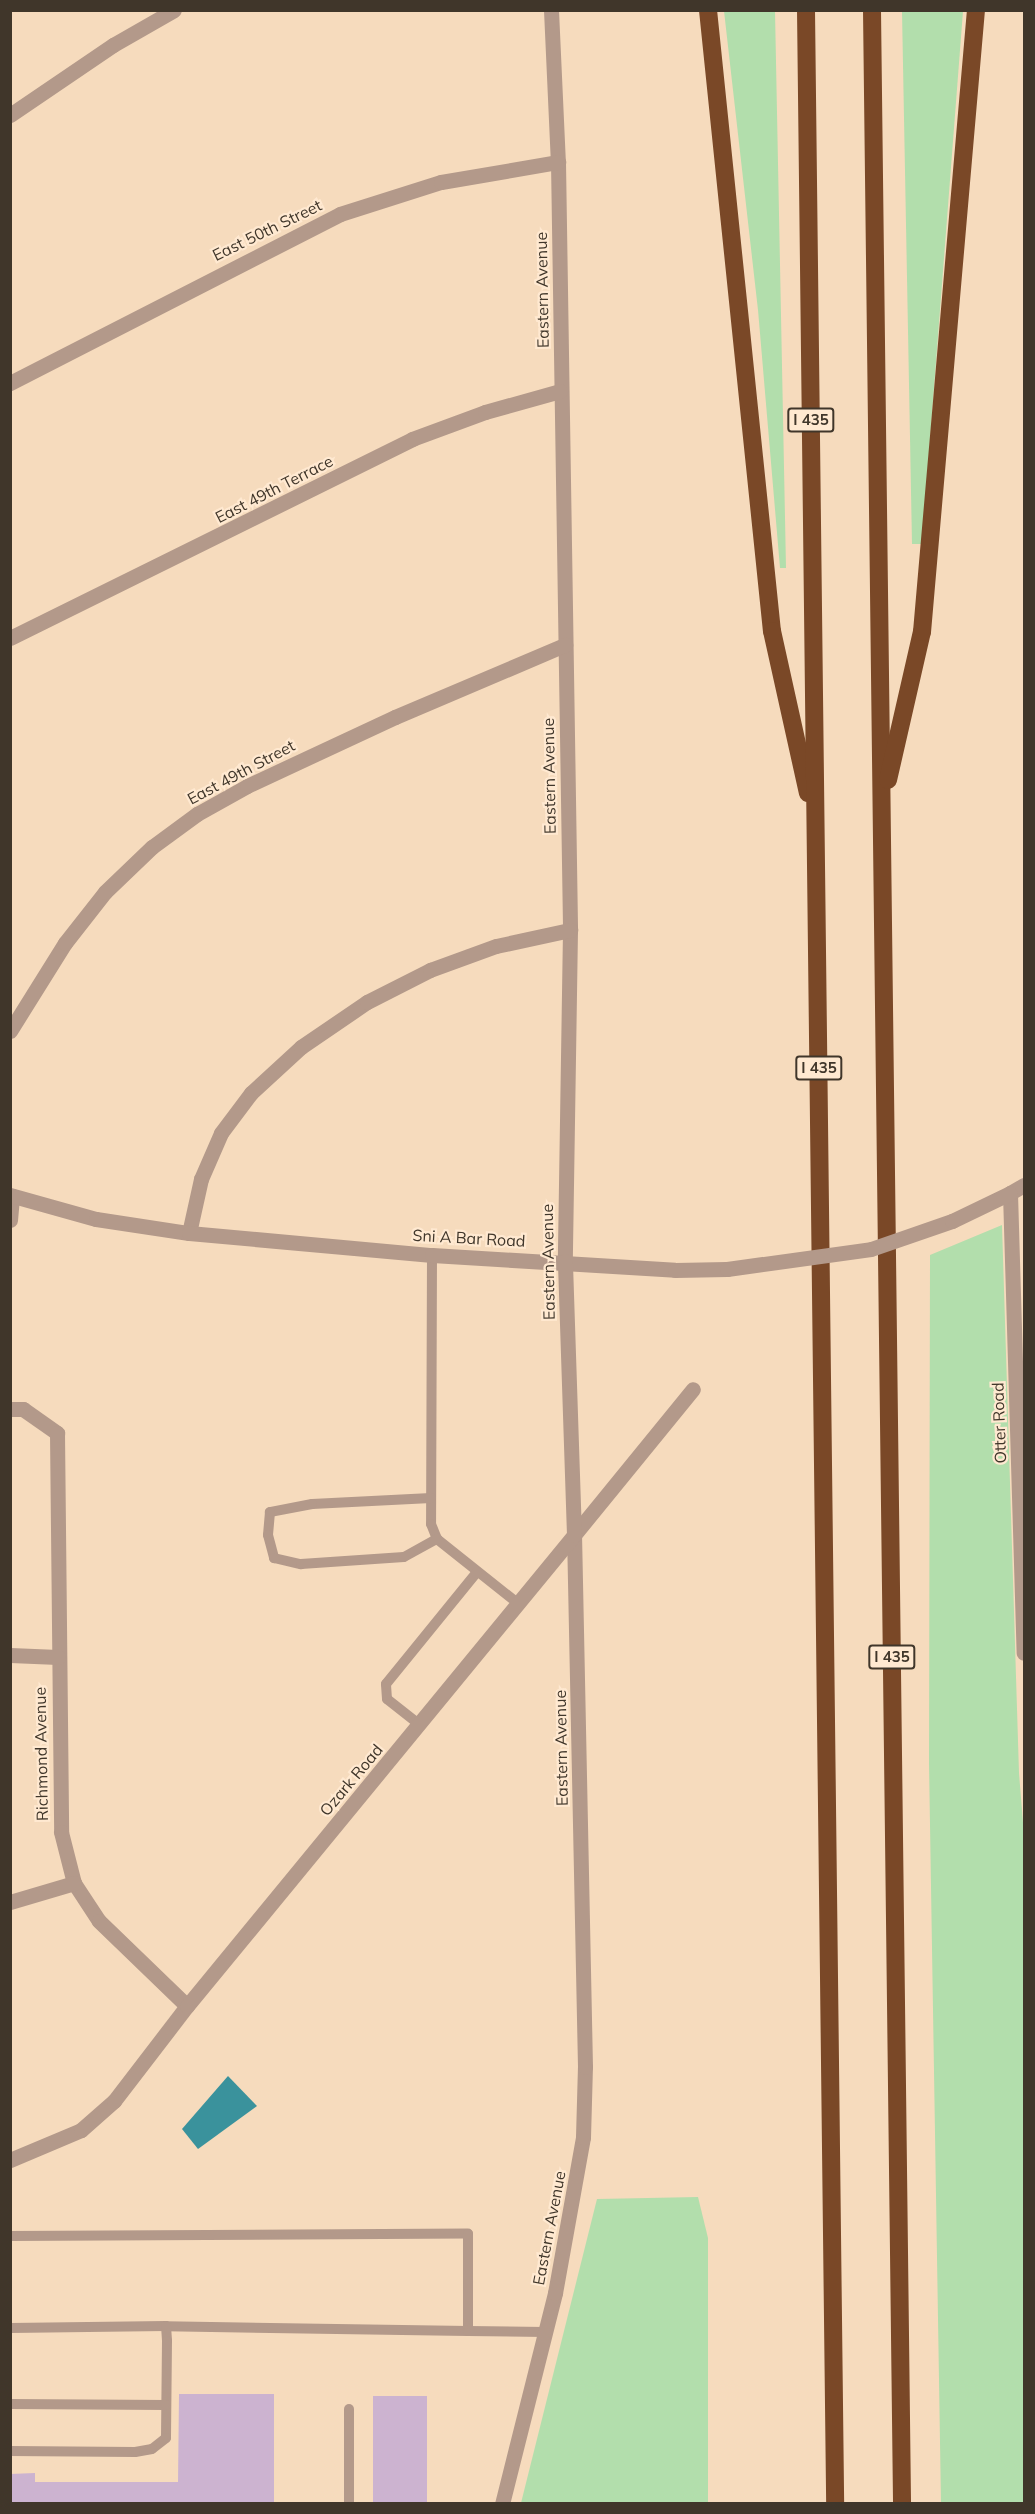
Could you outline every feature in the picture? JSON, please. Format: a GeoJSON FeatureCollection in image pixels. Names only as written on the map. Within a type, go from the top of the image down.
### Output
{"type":"FeatureCollection","features":[{"type":"Feature","properties":{"kind":"highway"},"geometry":{"type":"LineString","coordinates":[[708,10],[772,631],[816,829]]}},
{"type":"Feature","properties":{"kind":"highway","name":"I 435"},"geometry":{"type":"LineString","coordinates":[[807,10],[835,2504]]}},
{"type":"Feature","properties":{"kind":"highway","name":"I 435"},"geometry":{"type":"LineString","coordinates":[[872,10],[902,2504]]}},
{"type":"Feature","properties":{"kind":"highway"},"geometry":{"type":"LineString","coordinates":[[881,811],[922,632],[976,10]]}},
{"type":"Feature","properties":{"kind":"street"},"geometry":{"type":"LineString","coordinates":[[10,115],[114,45],[174,10]]}},
{"type":"Feature","properties":{"kind":"street","name":"Eastern Avenue"},"geometry":{"type":"LineString","coordinates":[[502,2504],[573,2210],[584,2110],[574,1535],[565,1261],[570,930],[558,162],[551,10]]}},
{"type":"Feature","properties":{"kind":"street","name":"East 50th Street"},"geometry":{"type":"LineString","coordinates":[[10,383],[340,214],[441,182],[558,162]]}},
{"type":"Feature","properties":{"kind":"street","name":"East 49th Terrace"},"geometry":{"type":"LineString","coordinates":[[10,638],[412,439],[485,412],[560,391]]}},
{"type":"Feature","properties":{"kind":"street","name":"East 49th Street"},"geometry":{"type":"LineString","coordinates":[[10,1031],[64,943],[105,892],[152,847],[197,814],[247,786],[395,717],[565,645]]}},
{"type":"Feature","properties":{"kind":"street"},"geometry":{"type":"LineString","coordinates":[[189,1233],[201,1179],[221,1133],[251,1093],[301,1047],[367,1002],[430,970],[496,946],[570,930]]}},
{"type":"Feature","properties":{"kind":"street","name":"Sni A Bar Road"},"geometry":{"type":"LineString","coordinates":[[11,1195],[96,1219],[189,1233],[432,1255],[565,1261],[675,1270],[727,1269],[871,1249],[951,1221],[1024,1185]]}},
{"type":"Feature","properties":{"kind":"street","name":"Otter Road"},"geometry":{"type":"LineString","coordinates":[[1010,1193],[1024,1653]]}},
{"type":"Feature","properties":{"kind":"street"},"geometry":{"type":"LineString","coordinates":[[10,1220],[11,1195]]}},
{"type":"Feature","properties":{"kind":"street","name":"Ozark Road"},"geometry":{"type":"LineString","coordinates":[[10,2160],[81,2130],[106,2108],[187,2006],[520,1605],[693,1389]]}},
{"type":"Feature","properties":{"kind":"street","name":"Richmond Avenue"},"geometry":{"type":"LineString","coordinates":[[10,1409],[23,1409],[57,1432],[61,1832],[74,1883],[99,1921],[187,2006]]}},
{"type":"Feature","properties":{"kind":"street"},"geometry":{"type":"LineString","coordinates":[[10,1655],[58,1657]]}},
{"type":"Feature","properties":{"kind":"street"},"geometry":{"type":"LineString","coordinates":[[10,1902],[74,1883]]}},
{"type":"Feature","properties":{"kind":"lane"},"geometry":{"type":"LineString","coordinates":[[432,1255],[430,1524],[437,1539],[520,1605]]}},
{"type":"Feature","properties":{"kind":"lane"},"geometry":{"type":"LineString","coordinates":[[431,1498],[312,1504],[270,1512],[268,1535],[274,1558],[301,1564],[404,1557],[437,1539]]}},
{"type":"Feature","properties":{"kind":"lane"},"geometry":{"type":"LineString","coordinates":[[420,1725],[387,1699],[386,1684],[477,1572]]}},
{"type":"Feature","properties":{"kind":"lane"},"geometry":{"type":"LineString","coordinates":[[10,2236],[468,2234],[468,2331]]}},
{"type":"Feature","properties":{"kind":"lane"},"geometry":{"type":"LineString","coordinates":[[10,2328],[166,2326],[545,2332]]}},
{"type":"Feature","properties":{"kind":"lane"},"geometry":{"type":"LineString","coordinates":[[10,2451],[152,2449],[166,2438],[166,2326]]}},
{"type":"Feature","properties":{"kind":"lane"},"geometry":{"type":"LineString","coordinates":[[10,2404],[166,2405]]}},
{"type":"Feature","properties":{"kind":"lane"},"geometry":{"type":"LineString","coordinates":[[349,2504],[350,2409]]}},
{"type":"Feature","properties":{"kind":"green space"},"geometry":{"type":"Polygon","coordinates":[[[724,11],[775,11],[786,568],[780,568],[758,310],[724,11]]]}},
{"type":"Feature","properties":{"kind":"green space"},"geometry":{"type":"Polygon","coordinates":[[[902,11],[963,11],[922,544],[912,544],[902,11]]]}},
{"type":"Feature","properties":{"kind":"green space"},"geometry":{"type":"Polygon","coordinates":[[[1002,1225],[1019,1773],[1024,1835],[1024,2503],[941,2504],[929,1763],[930,1255],[1002,1225]]]}},
{"type":"Feature","properties":{"kind":"green space"},"geometry":{"type":"Polygon","coordinates":[[[698,2197],[708,2238],[708,2503],[521,2503],[597,2199],[698,2197]]]}},
{"type":"Feature","properties":{"kind":"water"},"geometry":{"type":"Polygon","coordinates":[[[228,2076],[257,2106],[198,2149],[182,2129],[228,2076]]]}},
{"type":"Feature","properties":{"kind":"building"},"geometry":{"type":"Polygon","coordinates":[[[179,2394],[274,2394],[274,2504],[10,2504],[10,2474],[35,2473],[35,2482],[178,2482],[179,2394]]]}},
{"type":"Feature","properties":{"kind":"building"},"geometry":{"type":"Polygon","coordinates":[[[373,2396],[427,2396],[427,2504],[373,2504],[373,2396]]]}}]}
